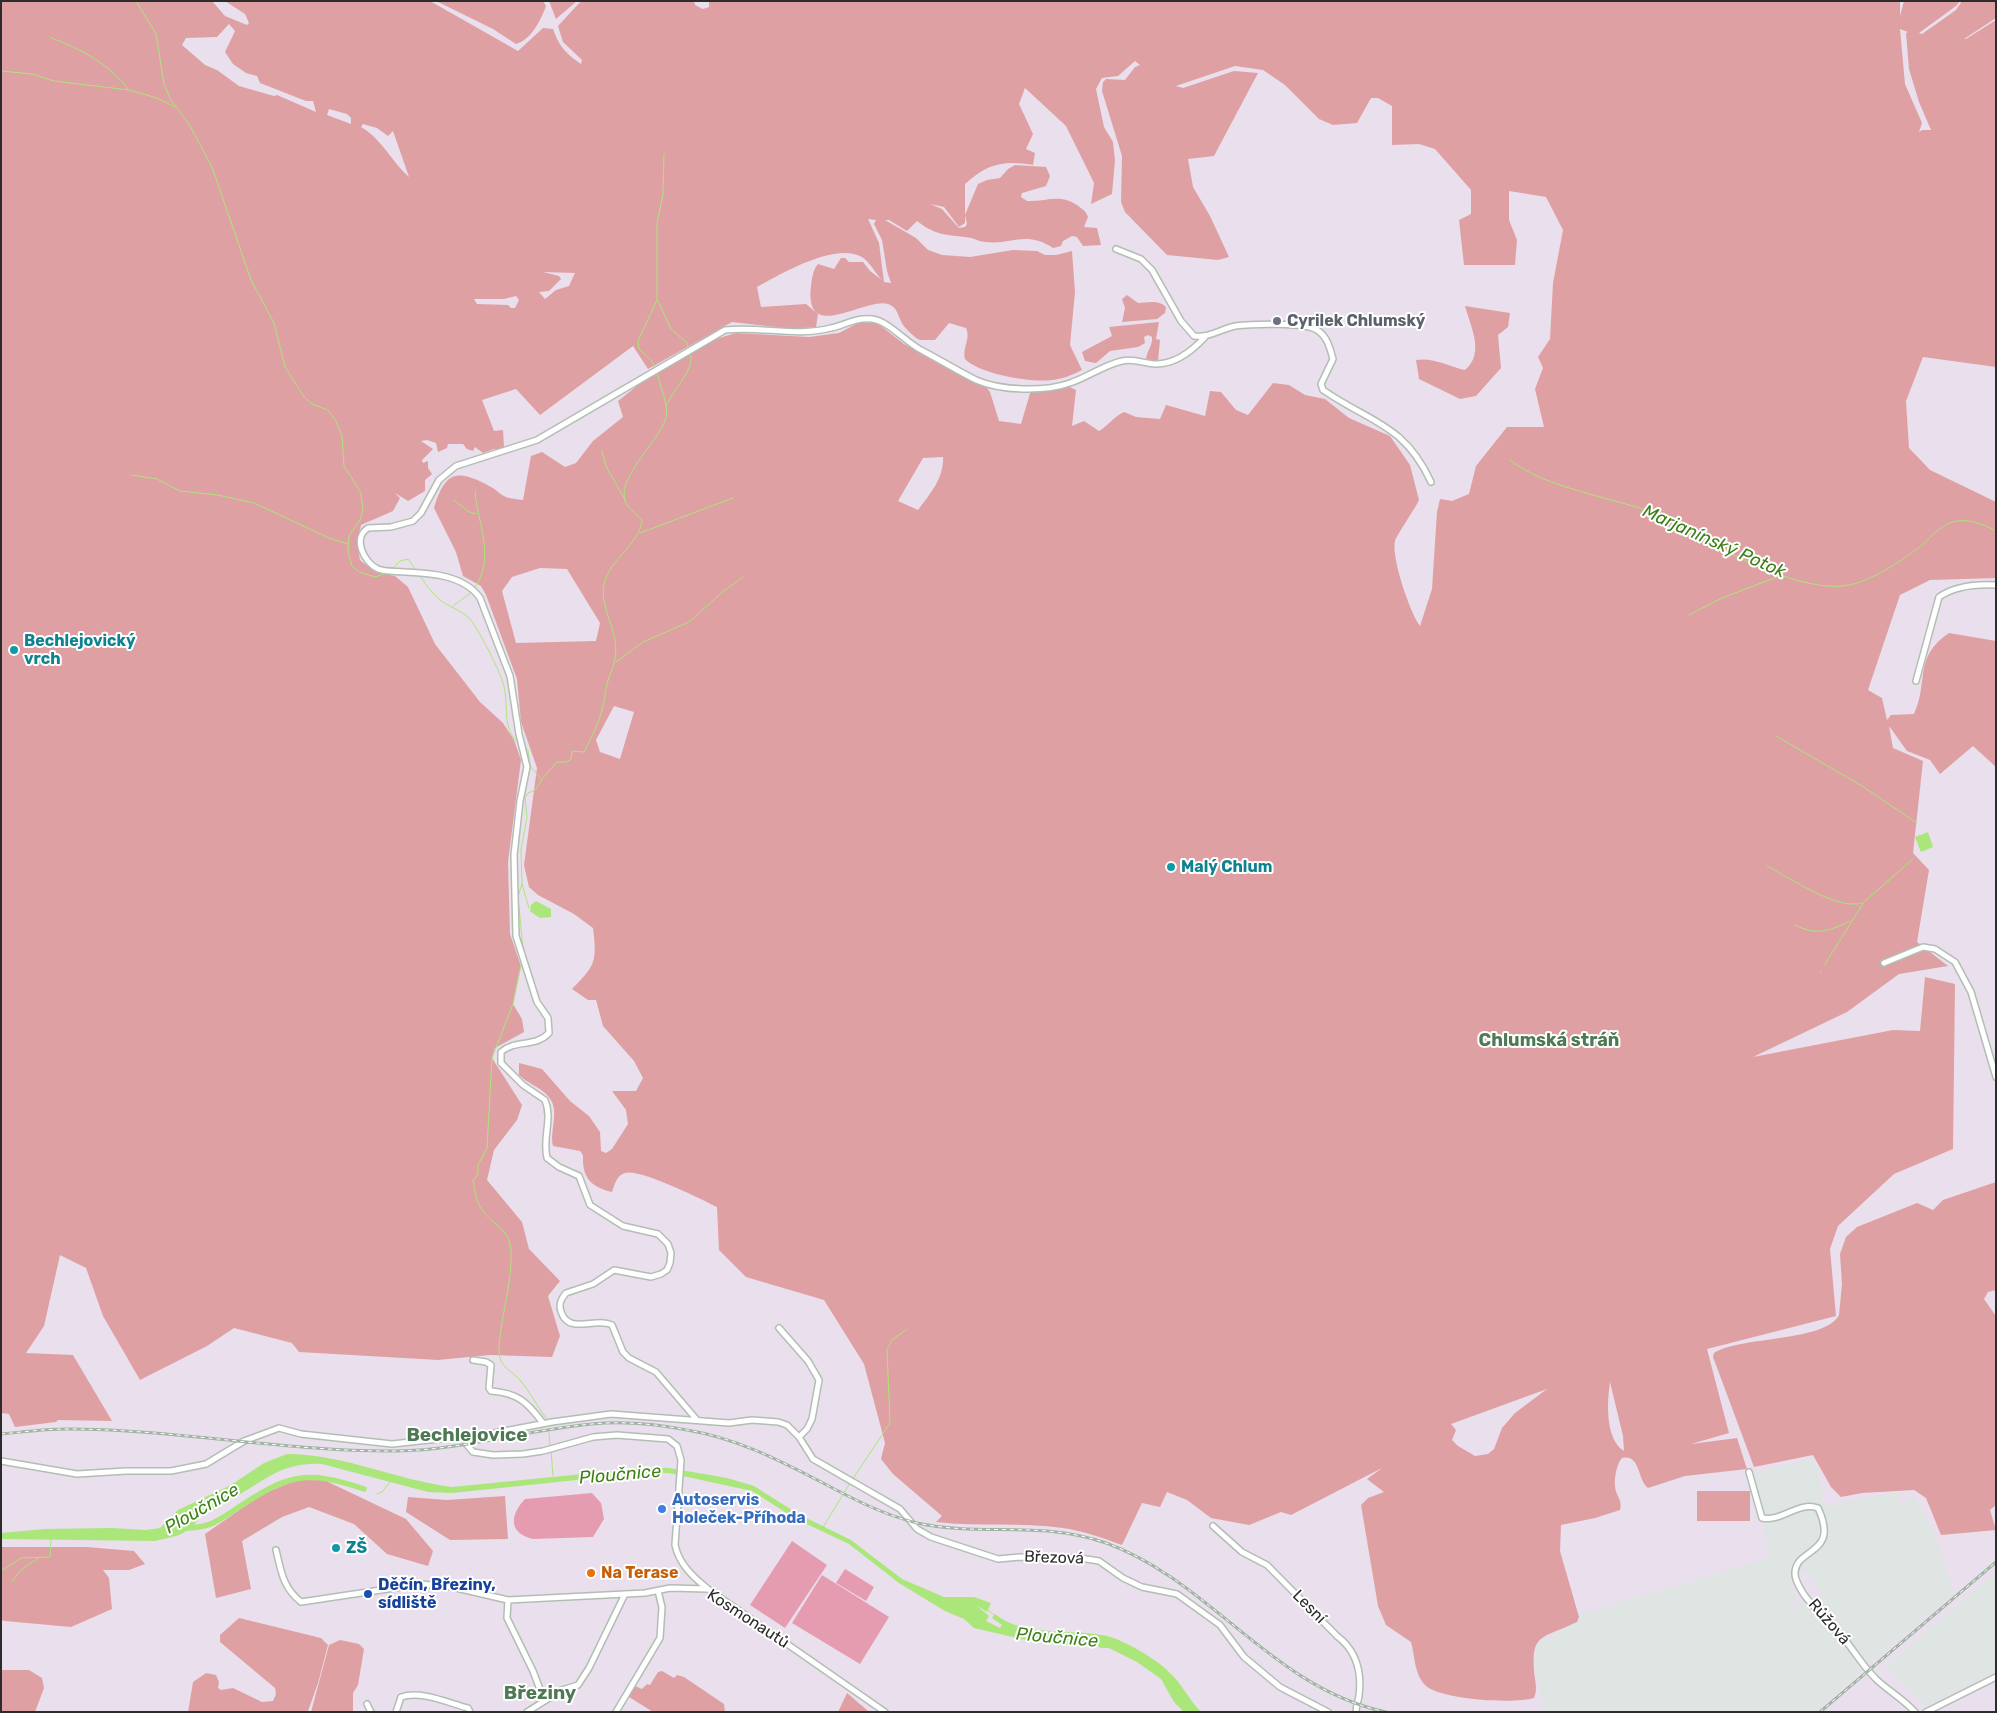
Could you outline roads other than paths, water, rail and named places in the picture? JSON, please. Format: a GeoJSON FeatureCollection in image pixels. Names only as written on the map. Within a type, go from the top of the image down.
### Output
{"type":"FeatureCollection","features":[{"type":"Feature","properties":{"kind":"street"},"geometry":{"type":"LineString","coordinates":[[1116,249],[1141,259],[1152,270],[1181,321],[1194,336],[1196,347]]}},
{"type":"Feature","properties":{"kind":"street"},"geometry":{"type":"LineString","coordinates":[[697,1420],[656,1372],[629,1358],[623,1352],[612,1325],[597,1322],[577,1325],[569,1323],[564,1320],[560,1311],[559,1305],[566,1293],[593,1284],[614,1270],[651,1277],[661,1274],[667,1270],[671,1253],[665,1239],[658,1234],[623,1226],[590,1205],[579,1176],[560,1168],[547,1158],[544,1144],[549,1118],[545,1100],[522,1085],[501,1062],[501,1052],[507,1046],[536,1042],[545,1037],[549,1027],[548,1018],[534,994],[516,936],[514,855],[520,800],[527,767],[519,734],[510,676],[480,598],[471,587],[461,582],[438,576],[375,568],[365,558],[360,538],[363,531],[368,528],[391,527],[413,521],[421,512],[439,480],[456,466],[537,440],[725,330],[804,332],[831,329],[859,319],[870,319],[880,321],[908,344],[976,380],[998,386],[1026,388],[1055,387],[1070,383],[1123,361],[1162,363],[1183,356],[1196,347],[1205,337]]}},
{"type":"Feature","properties":{"kind":"street"},"geometry":{"type":"LineString","coordinates":[[1194,336],[1205,337],[1234,326],[1303,326],[1316,329],[1326,338],[1333,359],[1321,384],[1323,390],[1404,439],[1417,454],[1431,482]]}},
{"type":"Feature","properties":{"kind":"street"},"geometry":{"type":"LineString","coordinates":[[1916,681],[1939,597],[1947,592],[1981,584],[1996,585]]}},
{"type":"Feature","properties":{"kind":"street"},"geometry":{"type":"LineString","coordinates":[[1884,963],[1923,947],[1935,949],[1955,962],[1970,992],[1996,1077]]}},
{"type":"Feature","properties":{"kind":"street"},"geometry":{"type":"LineString","coordinates":[[1,1461],[77,1474],[171,1471],[206,1464],[244,1441],[279,1428],[302,1434],[378,1443],[466,1437],[543,1423],[611,1414],[729,1422],[769,1420],[787,1426],[799,1437],[807,1429],[812,1418],[819,1380],[808,1361],[778,1328]]}},
{"type":"Feature","properties":{"kind":"street"},"geometry":{"type":"LineString","coordinates":[[473,1360],[486,1362],[490,1365],[489,1388],[491,1391],[514,1394],[533,1410],[543,1423]]}},
{"type":"Feature","properties":{"kind":"street"},"geometry":{"type":"LineString","coordinates":[[466,1437],[469,1449],[483,1454],[505,1455],[551,1449],[604,1436],[660,1438],[677,1446],[681,1460],[675,1545],[678,1555],[694,1577],[708,1589]]}},
{"type":"Feature","properties":{"kind":"street","name":"Březová"},"geometry":{"type":"LineString","coordinates":[[799,1437],[813,1459],[900,1509],[923,1533],[998,1559],[1020,1557],[1080,1558],[1099,1561],[1123,1578],[1142,1587],[1170,1590],[1178,1594],[1220,1625],[1244,1657],[1280,1686],[1328,1712]]}},
{"type":"Feature","properties":{"kind":"street","name":"Růžová"},"geometry":{"type":"LineString","coordinates":[[1749,1472],[1762,1518],[1771,1520],[1797,1508],[1811,1506],[1818,1508],[1823,1520],[1823,1540],[1818,1547],[1799,1562],[1795,1570],[1796,1577],[1808,1601],[1846,1641],[1877,1680],[1900,1696],[1915,1712]]}},
{"type":"Feature","properties":{"kind":"street","name":"Lesní"},"geometry":{"type":"LineString","coordinates":[[1214,1526],[1242,1552],[1267,1565],[1348,1644],[1354,1653],[1359,1672],[1359,1697],[1356,1712]]}},
{"type":"Feature","properties":{"kind":"street","name":"Kosmonautů"},"geometry":{"type":"LineString","coordinates":[[276,1550],[284,1584],[291,1594],[302,1602],[421,1584],[452,1587],[508,1600],[708,1589],[884,1712]]}},
{"type":"Feature","properties":{"kind":"street"},"geometry":{"type":"LineString","coordinates":[[688,1589],[694,1577]]}},
{"type":"Feature","properties":{"kind":"street"},"geometry":{"type":"LineString","coordinates":[[616,1712],[660,1638],[662,1607],[658,1591]]}},
{"type":"Feature","properties":{"kind":"street"},"geometry":{"type":"LineString","coordinates":[[528,1712],[562,1690],[578,1685],[589,1668],[625,1594]]}},
{"type":"Feature","properties":{"kind":"street"},"geometry":{"type":"LineString","coordinates":[[508,1600],[507,1618],[533,1671],[544,1700]]}},
{"type":"Feature","properties":{"kind":"street"},"geometry":{"type":"LineString","coordinates":[[1926,1712],[1996,1677]]}},
{"type":"Feature","properties":{"kind":"street"},"geometry":{"type":"LineString","coordinates":[[396,1712],[401,1697],[408,1695],[425,1696],[468,1708],[470,1712]]}},
{"type":"Feature","properties":{"kind":"street"},"geometry":{"type":"LineString","coordinates":[[368,1704],[370,1712]]}},
{"type":"Feature","properties":{"kind":"water"},"geometry":{"type":"Polygon","coordinates":[[[1928,832],[1933,847],[1921,852],[1915,837],[1928,832]]]}},
{"type":"Feature","properties":{"kind":"water"},"geometry":{"type":"Polygon","coordinates":[[[536,901],[551,909],[551,917],[540,918],[530,911],[531,905],[536,901]]]}},
{"type":"Feature","properties":{"kind":"water","name":"Ploučnice"},"geometry":{"type":"Polygon","coordinates":[[[287,1454],[329,1458],[431,1484],[452,1487],[643,1468],[669,1468],[727,1478],[754,1486],[798,1514],[851,1540],[902,1579],[944,1597],[974,1597],[991,1603],[987,1612],[976,1605],[989,1616],[986,1621],[1000,1628],[1002,1625],[992,1618],[995,1614],[1007,1622],[1020,1626],[1049,1631],[1107,1636],[1131,1646],[1165,1668],[1201,1712],[1184,1712],[1174,1702],[1161,1679],[1137,1662],[1109,1648],[1101,1648],[1094,1644],[1084,1645],[1077,1642],[1066,1645],[1026,1640],[974,1628],[964,1619],[945,1611],[899,1583],[849,1544],[796,1519],[752,1491],[669,1473],[644,1473],[452,1493],[428,1492],[322,1464],[309,1464],[287,1468],[267,1477],[234,1498],[210,1510],[208,1509],[185,1532],[169,1538],[155,1541],[1,1539],[1,1533],[45,1529],[112,1528],[146,1530],[160,1528],[178,1510],[231,1485],[264,1463],[287,1454]]]}},
{"type":"Feature","properties":{"kind":"waterway"},"geometry":{"type":"LineString","coordinates":[[136,1],[156,34],[164,84],[171,100],[189,124],[212,167],[251,280],[274,323],[285,367],[304,397],[312,404],[328,410],[336,421],[342,436],[344,466],[361,493],[363,510],[360,520],[349,536],[348,551],[352,566],[359,572],[375,577],[387,573]]}},
{"type":"Feature","properties":{"kind":"waterway"},"geometry":{"type":"LineString","coordinates":[[51,38],[93,58],[112,72],[128,89]]}},
{"type":"Feature","properties":{"kind":"waterway"},"geometry":{"type":"LineString","coordinates":[[1,71],[32,74],[54,81],[129,90],[157,98],[175,107]]}},
{"type":"Feature","properties":{"kind":"waterway"},"geometry":{"type":"LineString","coordinates":[[656,369],[651,360],[639,349],[638,341],[657,300],[657,224],[663,194],[664,154]]}},
{"type":"Feature","properties":{"kind":"waterway"},"geometry":{"type":"LineString","coordinates":[[658,301],[671,329],[686,342],[689,349]]}},
{"type":"Feature","properties":{"kind":"waterway"},"geometry":{"type":"LineString","coordinates":[[666,407],[690,366],[690,353]]}},
{"type":"Feature","properties":{"kind":"waterway"},"geometry":{"type":"LineString","coordinates":[[543,778],[557,762],[566,762],[571,759],[572,751],[584,752],[595,730],[604,703],[606,687],[616,652],[614,633],[604,598],[604,584],[612,567],[636,537],[640,529],[642,520],[627,505],[624,494],[626,483],[632,472],[656,437],[666,418],[665,401],[657,373]]}},
{"type":"Feature","properties":{"kind":"waterway"},"geometry":{"type":"LineString","coordinates":[[602,451],[606,466],[625,500]]}},
{"type":"Feature","properties":{"kind":"waterway","name":"Marjanínský Potok"},"geometry":{"type":"LineString","coordinates":[[1510,460],[1525,470],[1561,485],[1664,516],[1719,548],[1771,572],[1826,586],[1843,586],[1872,577],[1909,555],[1939,529],[1955,521],[1969,521],[1996,531]]}},
{"type":"Feature","properties":{"kind":"waterway"},"geometry":{"type":"LineString","coordinates":[[132,475],[157,479],[180,491],[218,495],[254,503],[329,538],[348,544]]}},
{"type":"Feature","properties":{"kind":"waterway"},"geometry":{"type":"LineString","coordinates":[[474,589],[484,566],[485,554],[475,491]]}},
{"type":"Feature","properties":{"kind":"waterway"},"geometry":{"type":"LineString","coordinates":[[640,533],[733,498]]}},
{"type":"Feature","properties":{"kind":"waterway"},"geometry":{"type":"LineString","coordinates":[[454,500],[469,512],[476,514]]}},
{"type":"Feature","properties":{"kind":"waterway"},"geometry":{"type":"LineString","coordinates":[[392,569],[400,561],[408,559],[416,570]]}},
{"type":"Feature","properties":{"kind":"waterway"},"geometry":{"type":"LineString","coordinates":[[1689,615],[1722,598],[1782,575]]}},
{"type":"Feature","properties":{"kind":"waterway"},"geometry":{"type":"LineString","coordinates":[[420,576],[438,598],[467,616],[473,622],[502,680],[506,697],[507,723],[514,738],[520,744]]}},
{"type":"Feature","properties":{"kind":"waterway"},"geometry":{"type":"LineString","coordinates":[[616,662],[643,642],[689,622],[725,590],[743,577]]}},
{"type":"Feature","properties":{"kind":"waterway"},"geometry":{"type":"LineString","coordinates":[[453,606],[472,592]]}},
{"type":"Feature","properties":{"kind":"waterway"},"geometry":{"type":"LineString","coordinates":[[1776,736],[1862,786],[1917,823]]}},
{"type":"Feature","properties":{"kind":"waterway"},"geometry":{"type":"LineString","coordinates":[[523,949],[518,896],[522,884],[521,850],[527,817],[525,798],[528,793],[535,790],[542,780],[530,766],[528,750],[525,748]]}},
{"type":"Feature","properties":{"kind":"waterway"},"geometry":{"type":"LineString","coordinates":[[1825,964],[1864,902],[1914,858]]}},
{"type":"Feature","properties":{"kind":"waterway"},"geometry":{"type":"LineString","coordinates":[[1767,866],[1827,898],[1852,904],[1862,903]]}},
{"type":"Feature","properties":{"kind":"waterway"},"geometry":{"type":"LineString","coordinates":[[522,884],[529,908]]}},
{"type":"Feature","properties":{"kind":"waterway"},"geometry":{"type":"LineString","coordinates":[[1795,925],[1810,930],[1823,931],[1850,921]]}},
{"type":"Feature","properties":{"kind":"waterway"},"geometry":{"type":"LineString","coordinates":[[522,960],[513,1004],[492,1058],[487,1148],[478,1165],[478,1174],[473,1181],[480,1207],[502,1229],[510,1244],[510,1273],[499,1352],[501,1361],[520,1380],[546,1418]]}},
{"type":"Feature","properties":{"kind":"waterway"},"geometry":{"type":"LineString","coordinates":[[852,1480],[890,1423],[887,1350],[892,1340],[907,1329]]}},
{"type":"Feature","properties":{"kind":"waterway"},"geometry":{"type":"LineString","coordinates":[[549,1432],[550,1446]]}},
{"type":"Feature","properties":{"kind":"waterway"},"geometry":{"type":"LineString","coordinates":[[551,1450],[553,1476]]}},
{"type":"Feature","properties":{"kind":"waterway","name":"Ploučnice"},"geometry":{"type":"LineString","coordinates":[[184,1528],[200,1527],[212,1523],[283,1482],[311,1478],[326,1479],[364,1489]]}},
{"type":"Feature","properties":{"kind":"waterway"},"geometry":{"type":"LineString","coordinates":[[377,1494],[382,1492],[390,1482]]}},
{"type":"Feature","properties":{"kind":"waterway"},"geometry":{"type":"LineString","coordinates":[[822,1529],[850,1483]]}},
{"type":"Feature","properties":{"kind":"waterway"},"geometry":{"type":"LineString","coordinates":[[1,1571],[21,1558],[50,1557],[51,1538]]}},
{"type":"Feature","properties":{"kind":"waterway"},"geometry":{"type":"LineString","coordinates":[[12,1581],[22,1569],[40,1557]]}},
{"type":"Feature","properties":{"kind":"waterway"},"geometry":{"type":"LineString","coordinates":[[988,1610],[994,1615]]}},
{"type":"Feature","properties":{"kind":"railway"},"geometry":{"type":"LineString","coordinates":[[1,1434],[59,1429],[108,1430],[314,1448],[396,1451],[470,1444],[567,1427],[604,1423],[651,1425],[705,1434],[723,1438],[757,1451],[869,1506],[917,1523],[965,1529],[1058,1532],[1106,1543],[1144,1560],[1178,1582],[1275,1658],[1309,1681],[1346,1699],[1386,1712]]}},
{"type":"Feature","properties":{"kind":"railway"},"geometry":{"type":"LineString","coordinates":[[1820,1712],[1996,1562]]}},
{"type":"Feature","properties":{"kind":"place","name":"Cyrilek Chlumský"},"geometry":{"type":"Point","coordinates":[1277,321]}},
{"type":"Feature","properties":{"kind":"place","name":"Bechlejovický vrch"},"geometry":{"type":"Point","coordinates":[14,650]}},
{"type":"Feature","properties":{"kind":"place","name":"Malý Chlum"},"geometry":{"type":"Point","coordinates":[1171,867]}},
{"type":"Feature","properties":{"kind":"place","name":"Autoservis Holeček-Příhoda"},"geometry":{"type":"Point","coordinates":[662,1509]}},
{"type":"Feature","properties":{"kind":"place","name":"ZŠ"},"geometry":{"type":"Point","coordinates":[336,1548]}},
{"type":"Feature","properties":{"kind":"place","name":"Na Terase"},"geometry":{"type":"Point","coordinates":[591,1573]}},
{"type":"Feature","properties":{"kind":"place","name":"Děčín, Březiny, sídliště"},"geometry":{"type":"Point","coordinates":[368,1594]}},
{"type":"Feature","properties":{"kind":"district","name":"Chlumská stráň"},"geometry":{"type":"Point","coordinates":[1549,1041]}},
{"type":"Feature","properties":{"kind":"district","name":"Bechlejovice"},"geometry":{"type":"Point","coordinates":[467,1436]}},
{"type":"Feature","properties":{"kind":"district","name":"Březiny"},"geometry":{"type":"Point","coordinates":[540,1694]}}]}
